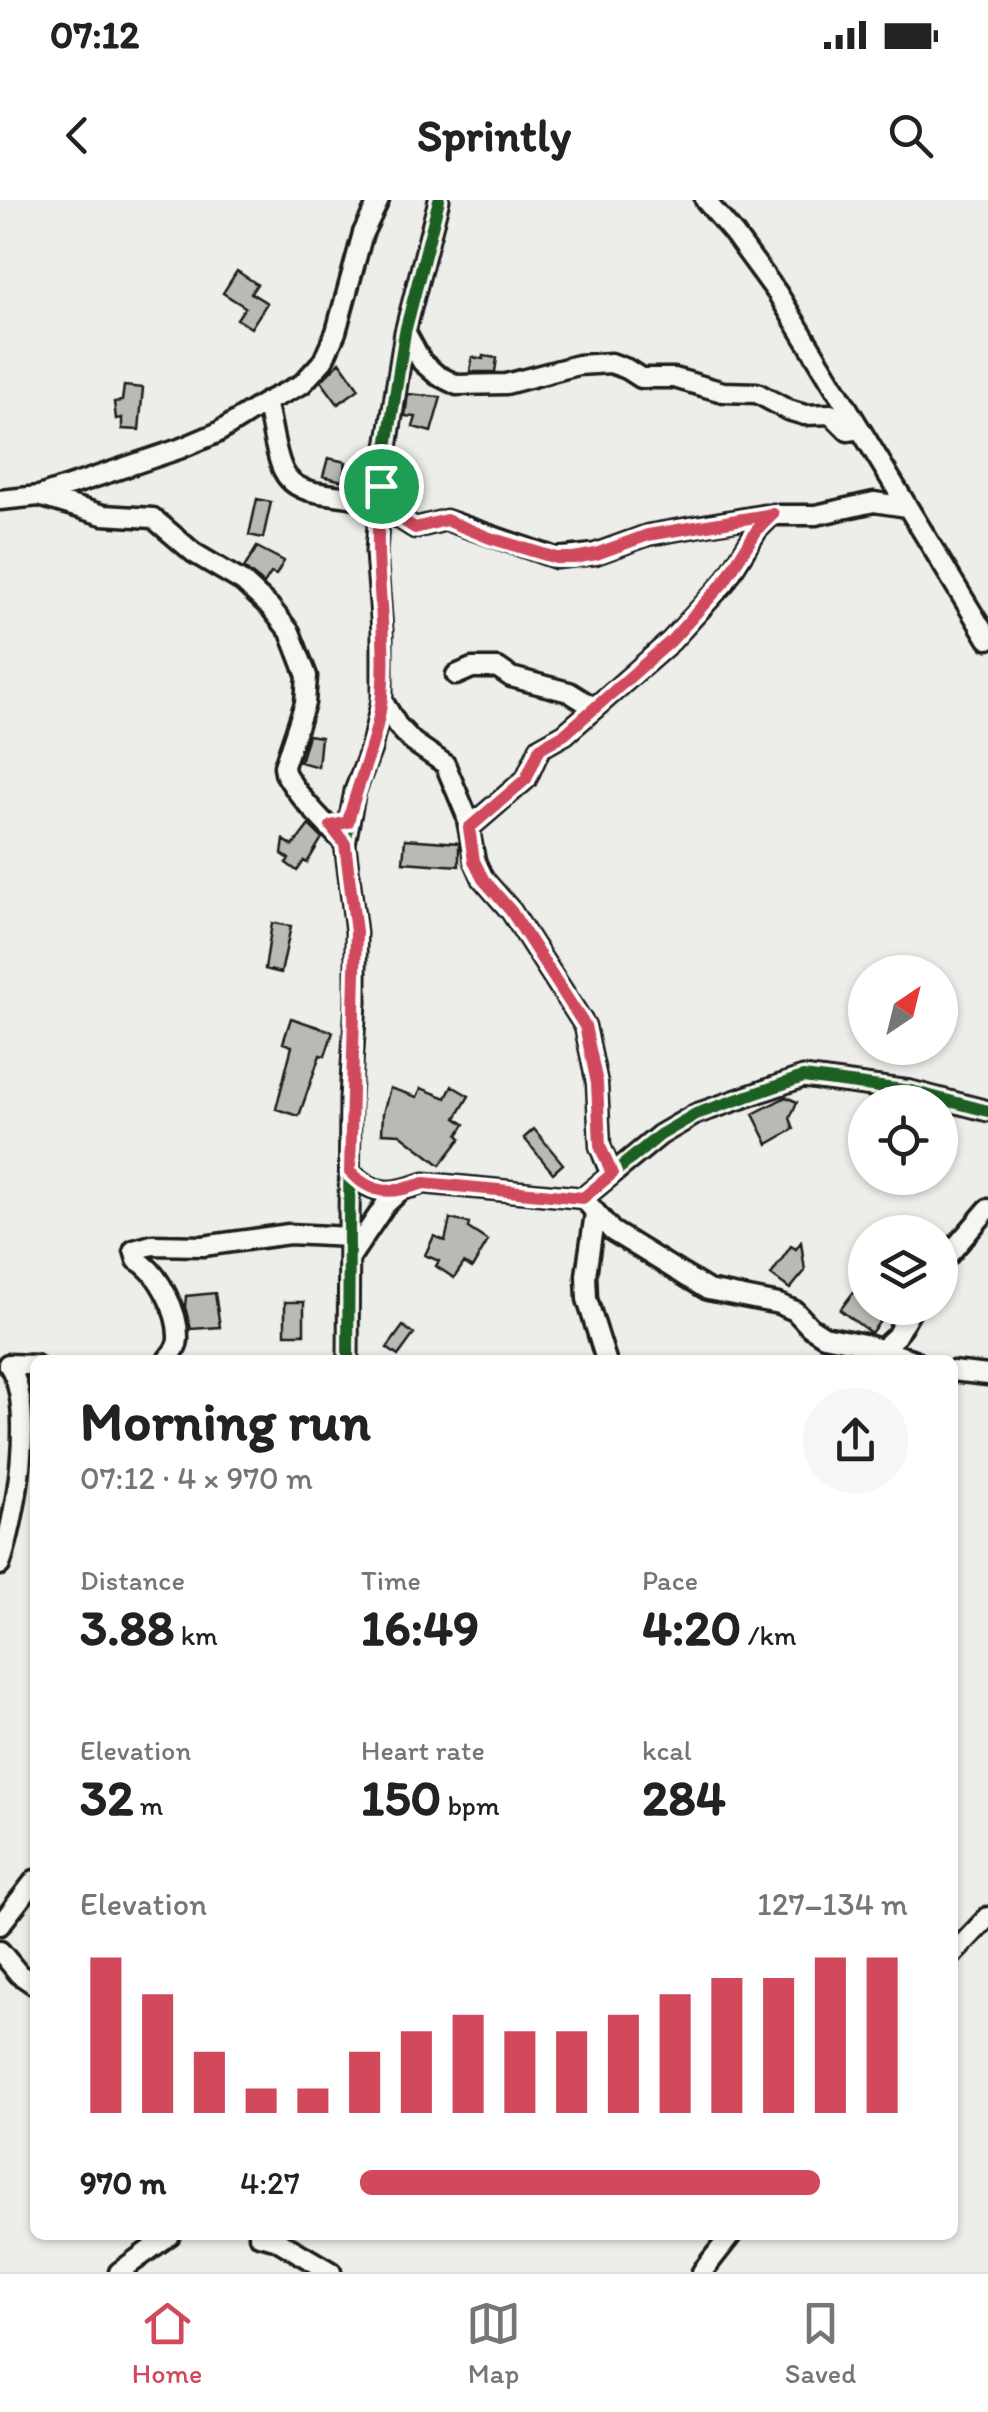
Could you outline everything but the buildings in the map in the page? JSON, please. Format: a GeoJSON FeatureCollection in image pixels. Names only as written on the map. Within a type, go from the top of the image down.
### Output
{"type":"FeatureCollection","features":[{"type":"Feature","properties":{"kind":"street"},"geometry":{"type":"LineString","coordinates":[[0,500],[39,496],[192,444],[302,384],[323,361],[352,282],[363,234],[379,200]]}},
{"type":"Feature","properties":{"kind":"street"},"geometry":{"type":"LineString","coordinates":[[348,1355],[356,932],[339,824],[371,749],[382,700],[374,505],[381,486],[405,332],[439,200]]}},
{"type":"Feature","properties":{"kind":"street"},"geometry":{"type":"LineString","coordinates":[[705,200],[778,294],[988,639]]}},
{"type":"Feature","properties":{"kind":"street"},"geometry":{"type":"LineString","coordinates":[[405,332],[422,362],[456,385],[506,384],[578,365],[612,364],[641,378],[674,378],[723,392],[757,393],[805,415],[831,414],[848,431],[860,429]]}},
{"type":"Feature","properties":{"kind":"street"},"geometry":{"type":"LineString","coordinates":[[266,402],[282,469],[291,482],[308,490],[374,505],[415,528],[446,520],[540,553],[574,558],[648,535],[773,514],[816,516],[874,502],[907,508]]}},
{"type":"Feature","properties":{"kind":"street"},"geometry":{"type":"LineString","coordinates":[[874,502],[890,479]]}},
{"type":"Feature","properties":{"kind":"street"},"geometry":{"type":"LineString","coordinates":[[39,496],[103,515],[153,518],[194,552],[244,582],[270,607],[290,632],[307,676],[305,703],[284,766],[285,774],[312,812],[339,824]]}},
{"type":"Feature","properties":{"kind":"street"},"geometry":{"type":"LineString","coordinates":[[469,828],[526,779],[540,748],[565,734],[671,641],[724,582],[757,530],[773,514]]}},
{"type":"Feature","properties":{"kind":"street"},"geometry":{"type":"LineString","coordinates":[[456,675],[472,668],[498,668],[511,676],[569,692],[593,707]]}},
{"type":"Feature","properties":{"kind":"street"},"geometry":{"type":"LineString","coordinates":[[382,700],[413,742],[445,764],[483,879],[511,911],[585,1026],[597,1083],[600,1146],[612,1174]]}},
{"type":"Feature","properties":{"kind":"street"},"geometry":{"type":"LineString","coordinates":[[348,1261],[385,1205],[400,1191],[424,1183],[583,1198],[660,1135],[696,1114],[803,1077],[911,1091],[988,1111]]}},
{"type":"Feature","properties":{"kind":"street"},"geometry":{"type":"LineString","coordinates":[[350,1172],[364,1186],[400,1191]]}},
{"type":"Feature","properties":{"kind":"street"},"geometry":{"type":"LineString","coordinates":[[583,1198],[612,1231],[708,1290],[779,1304],[794,1310],[824,1336],[899,1355]]}},
{"type":"Feature","properties":{"kind":"street"},"geometry":{"type":"LineString","coordinates":[[958,1244],[988,1208]]}},
{"type":"Feature","properties":{"kind":"street"},"geometry":{"type":"LineString","coordinates":[[595,1214],[586,1276],[588,1299],[605,1355]]}},
{"type":"Feature","properties":{"kind":"street"},"geometry":{"type":"LineString","coordinates":[[170,1355],[178,1343],[177,1328],[166,1295],[146,1265],[137,1260],[134,1250],[152,1245],[203,1246],[289,1234],[349,1237]]}},
{"type":"Feature","properties":{"kind":"street"},"geometry":{"type":"LineString","coordinates":[[882,1349],[902,1325]]}},
{"type":"Feature","properties":{"kind":"street"},"geometry":{"type":"LineString","coordinates":[[840,1355],[844,1341]]}},
{"type":"Feature","properties":{"kind":"street"},"geometry":{"type":"LineString","coordinates":[[0,1565],[10,1536],[22,1421],[20,1386],[8,1364],[30,1364]]}},
{"type":"Feature","properties":{"kind":"street"},"geometry":{"type":"LineString","coordinates":[[958,1372],[988,1374]]}},
{"type":"Feature","properties":{"kind":"street"},"geometry":{"type":"LineString","coordinates":[[0,1925],[30,1886]]}},
{"type":"Feature","properties":{"kind":"street"},"geometry":{"type":"LineString","coordinates":[[958,1949],[988,1917]]}},
{"type":"Feature","properties":{"kind":"street"},"geometry":{"type":"LineString","coordinates":[[0,1951],[30,1982]]}},
{"type":"Feature","properties":{"kind":"street"},"geometry":{"type":"LineString","coordinates":[[119,2272],[163,2240]]}},
{"type":"Feature","properties":{"kind":"street"},"geometry":{"type":"LineString","coordinates":[[276,2240],[331,2272]]}},
{"type":"Feature","properties":{"kind":"street"},"geometry":{"type":"LineString","coordinates":[[702,2272],[727,2240]]}},
{"type":"Feature","properties":{"kind":"cycle path"},"geometry":{"type":"LineString","coordinates":[[348,1355],[356,932],[345,844],[355,791],[371,749],[382,700],[376,552],[381,486],[405,332],[439,200]]}},
{"type":"Feature","properties":{"kind":"cycle path"},"geometry":{"type":"LineString","coordinates":[[350,1172],[368,1186],[385,1191],[424,1183],[583,1198],[660,1135],[696,1114],[803,1077],[911,1091],[988,1111]]}},
{"type":"Feature","properties":{"kind":"route"},"geometry":{"type":"LineString","coordinates":[[381,486],[380,506],[402,523],[415,528],[446,520],[556,558],[596,554],[648,535],[773,514],[757,530],[724,582],[671,641],[565,734],[540,748],[526,779],[469,828],[474,861],[483,879],[511,911],[585,1026],[597,1083],[600,1146],[612,1174],[583,1198],[424,1183],[400,1191],[382,1191],[364,1186],[350,1172],[356,932],[345,844],[331,826],[348,822],[382,700],[376,552],[379,511],[364,498],[381,486]]}}]}
